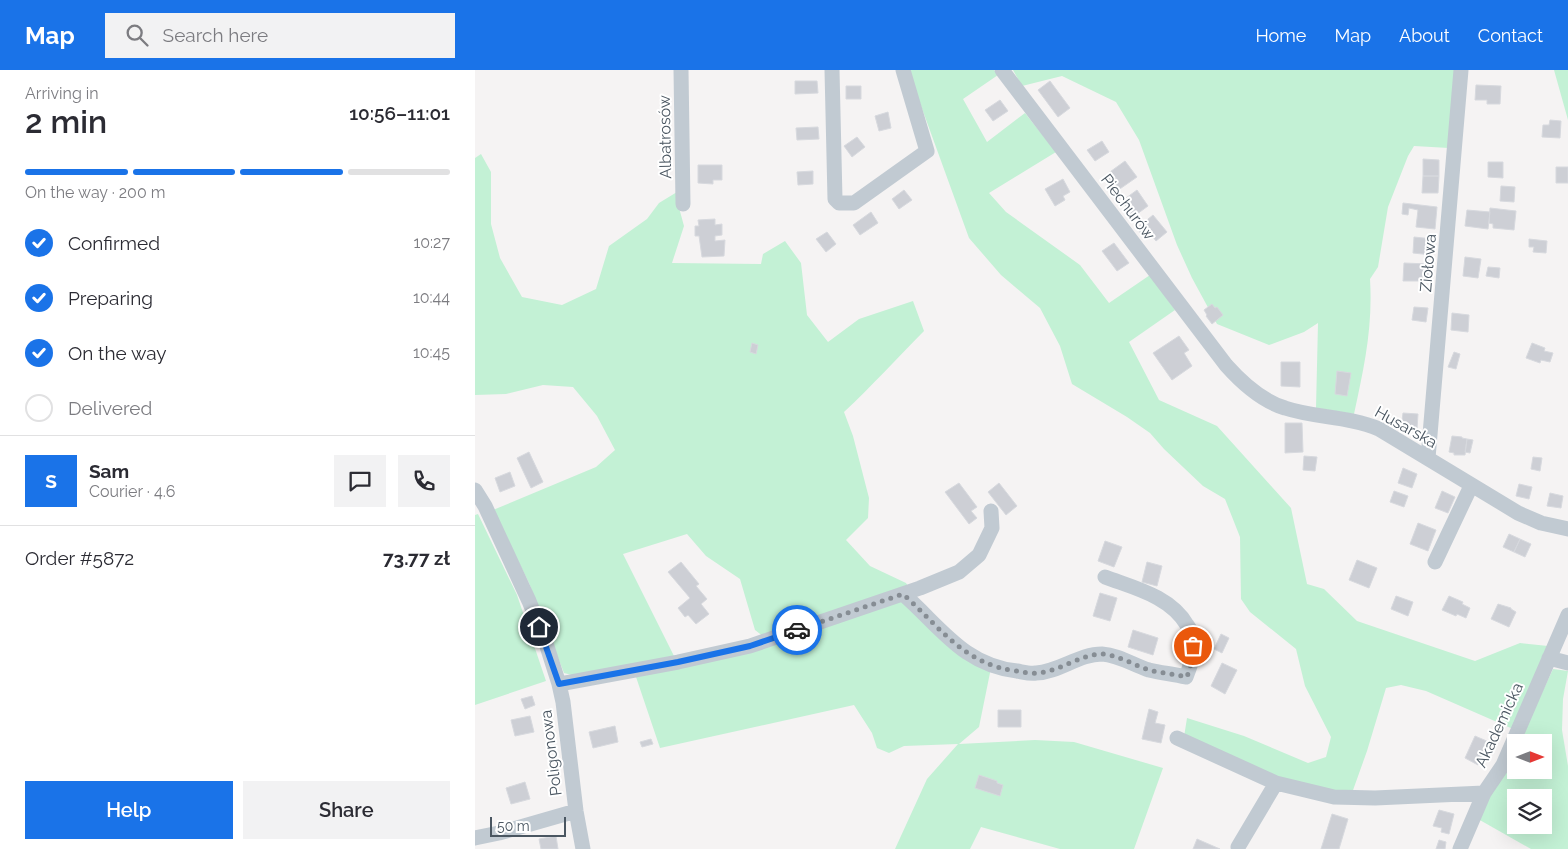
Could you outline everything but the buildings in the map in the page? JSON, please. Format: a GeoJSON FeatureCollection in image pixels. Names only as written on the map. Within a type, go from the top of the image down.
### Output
{"type":"FeatureCollection","features":[{"type":"Feature","properties":{"kind":"street","name":"Albatrosów"},"geometry":{"type":"LineString","coordinates":[[681,70],[683,204]]}},
{"type":"Feature","properties":{"kind":"street"},"geometry":{"type":"LineString","coordinates":[[832,70],[835,199],[839,203],[853,203],[927,151],[903,70]]}},
{"type":"Feature","properties":{"kind":"street","name":"Piechurów"},"geometry":{"type":"LineString","coordinates":[[1002,70],[1226,365]]}},
{"type":"Feature","properties":{"kind":"street","name":"Ziołowa"},"geometry":{"type":"LineString","coordinates":[[1428,458],[1461,70]]}},
{"type":"Feature","properties":{"kind":"street","name":"Husarska"},"geometry":{"type":"LineString","coordinates":[[1226,365],[1246,385],[1274,404],[1295,411],[1369,424],[1387,433],[1518,514],[1541,523],[1568,529]]}},
{"type":"Feature","properties":{"kind":"street"},"geometry":{"type":"LineString","coordinates":[[1435,562],[1471,486]]}},
{"type":"Feature","properties":{"kind":"street","name":"Poligonowa"},"geometry":{"type":"LineString","coordinates":[[475,490],[485,506],[529,601],[545,640],[559,684],[583,849]]}},
{"type":"Feature","properties":{"kind":"street"},"geometry":{"type":"LineString","coordinates":[[559,684],[678,662],[750,646],[921,588],[959,572],[979,555],[992,528],[991,511]]}},
{"type":"Feature","properties":{"kind":"street"},"geometry":{"type":"LineString","coordinates":[[903,594],[941,632],[966,653],[987,665],[1035,673],[1058,669],[1086,657],[1101,654],[1115,656],[1150,670],[1187,677],[1193,657],[1193,635],[1181,615],[1157,597],[1105,577]]}},
{"type":"Feature","properties":{"kind":"street"},"geometry":{"type":"LineString","coordinates":[[920,609],[921,588]]}},
{"type":"Feature","properties":{"kind":"street","name":"Akademicka"},"geometry":{"type":"LineString","coordinates":[[1460,849],[1484,793],[1503,765],[1568,615]]}},
{"type":"Feature","properties":{"kind":"street"},"geometry":{"type":"LineString","coordinates":[[1549,658],[1568,663]]}},
{"type":"Feature","properties":{"kind":"street"},"geometry":{"type":"LineString","coordinates":[[1177,738],[1276,783],[1334,797],[1375,798],[1484,793]]}},
{"type":"Feature","properties":{"kind":"street"},"geometry":{"type":"LineString","coordinates":[[1238,847],[1276,783]]}},
{"type":"Feature","properties":{"kind":"street"},"geometry":{"type":"LineString","coordinates":[[475,838],[576,811]]}},
{"type":"Feature","properties":{"kind":"green space"},"geometry":{"type":"Polygon","coordinates":[[[908,70],[994,70],[998,75],[963,99],[987,142],[1025,113],[1056,152],[989,193],[1006,212],[1080,265],[1109,303],[1150,275],[1175,310],[1129,342],[1159,400],[1217,426],[1291,508],[1307,584],[1324,589],[1357,621],[1475,661],[1520,643],[1548,646],[1513,729],[1426,691],[1401,685],[1386,688],[1352,793],[1309,787],[1287,781],[1184,737],[1187,718],[1244,736],[1308,763],[1326,757],[1331,737],[1305,686],[1296,649],[1250,612],[1241,599],[1240,537],[1225,499],[1203,486],[1150,433],[1072,384],[1060,346],[1040,308],[1001,275],[969,238],[908,70]]]}},
{"type":"Feature","properties":{"kind":"green space"},"geometry":{"type":"Polygon","coordinates":[[[1013,70],[1456,70],[1449,148],[1414,146],[1408,156],[1388,207],[1378,267],[1370,279],[1369,331],[1354,414],[1316,408],[1318,323],[1304,332],[1269,345],[1217,324],[1192,278],[1177,245],[1139,140],[1116,102],[1062,76],[1022,86],[1013,70]]]}},
{"type":"Feature","properties":{"kind":"green space"},"geometry":{"type":"Polygon","coordinates":[[[1554,70],[1568,70],[1568,120],[1554,70]]]}},
{"type":"Feature","properties":{"kind":"green space"},"geometry":{"type":"Polygon","coordinates":[[[481,154],[491,172],[491,224],[500,258],[522,297],[562,305],[596,289],[609,246],[647,219],[659,203],[677,192],[684,226],[672,263],[761,264],[763,254],[785,241],[801,263],[807,315],[828,342],[859,319],[913,301],[924,331],[844,412],[853,436],[869,498],[868,518],[846,540],[870,566],[906,583],[938,634],[992,663],[979,727],[959,744],[1035,740],[1074,742],[1163,768],[1134,849],[1060,849],[981,827],[970,849],[895,849],[927,779],[958,744],[904,746],[889,753],[877,748],[872,733],[854,705],[660,748],[635,674],[576,676],[564,673],[529,583],[493,510],[596,467],[615,450],[597,416],[573,387],[543,385],[506,394],[475,395],[475,158],[481,154]],[[687,534],[623,554],[675,658],[772,643],[755,630],[740,579],[706,556],[687,534]]]}},
{"type":"Feature","properties":{"kind":"green space"},"geometry":{"type":"Polygon","coordinates":[[[478,514],[517,595],[546,681],[475,705],[475,515],[478,514]]]}},
{"type":"Feature","properties":{"kind":"green space"},"geometry":{"type":"Polygon","coordinates":[[[1553,669],[1568,671],[1563,699],[1562,730],[1568,766],[1568,849],[1531,849],[1478,819],[1507,765],[1507,779],[1553,779],[1553,734],[1523,734],[1553,669]]]}},
{"type":"Feature","properties":{"kind":"way so far"},"geometry":{"type":"LineString","coordinates":[[797,630],[903,594],[941,632],[966,653],[987,665],[1009,670],[1035,673],[1058,669],[1086,657],[1101,654],[1115,656],[1150,670],[1187,677],[1193,657],[1193,646]]}},
{"type":"Feature","properties":{"kind":"route"},"geometry":{"type":"LineString","coordinates":[[539,627],[559,684],[678,662],[750,646],[797,630]]}}]}
